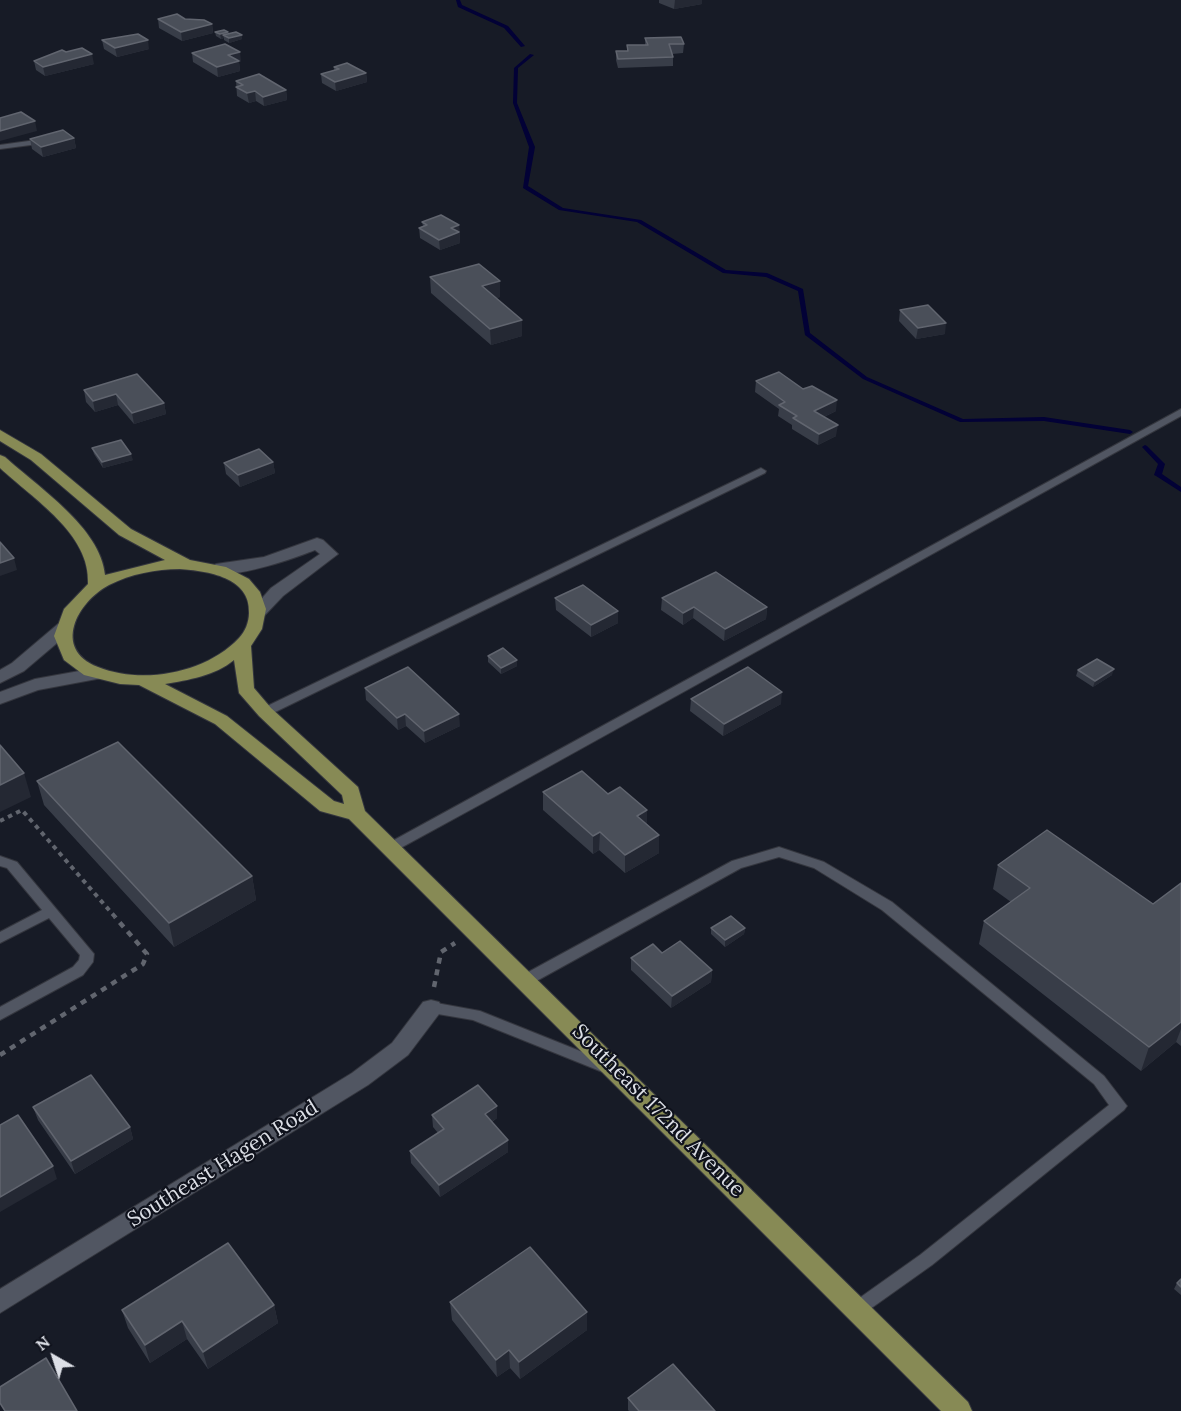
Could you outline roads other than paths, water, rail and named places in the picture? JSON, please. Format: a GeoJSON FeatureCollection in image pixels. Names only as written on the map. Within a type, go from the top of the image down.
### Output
{"type":"FeatureCollection","features":[{"type":"Feature","properties":{"kind":"main road"},"geometry":{"type":"LineString","coordinates":[[0,434],[36,457],[125,532],[187,564]]}},
{"type":"Feature","properties":{"kind":"main road"},"geometry":{"type":"LineString","coordinates":[[0,460],[79,532],[88,543],[97,566],[96,587]]}},
{"type":"Feature","properties":{"kind":"main road"},"geometry":{"type":"LineString","coordinates":[[64,628],[74,606],[96,587],[112,578],[149,566],[187,564],[216,569],[242,582],[256,601],[258,612]]}},
{"type":"Feature","properties":{"kind":"main road","name":"Southeast 172nd Avenue"},"geometry":{"type":"LineString","coordinates":[[64,628],[67,650],[83,667],[111,679],[146,682],[183,677],[216,665],[242,646],[256,623],[258,612]]}},
{"type":"Feature","properties":{"kind":"main road","name":"Southeast 172nd Avenue"},"geometry":{"type":"LineString","coordinates":[[242,646],[245,689],[264,712],[351,792],[356,814]]}},
{"type":"Feature","properties":{"kind":"main road","name":"Southeast 172nd Avenue"},"geometry":{"type":"LineString","coordinates":[[146,682],[191,702],[221,720],[327,806],[356,814],[476,930],[958,1411]]}},
{"type":"Feature","properties":{"kind":"street"},"geometry":{"type":"LineString","coordinates":[[216,569],[252,566],[279,560],[317,543],[330,554],[277,592],[258,612]]}},
{"type":"Feature","properties":{"kind":"street"},"geometry":{"type":"LineString","coordinates":[[0,677],[18,667],[64,628]]}},
{"type":"Feature","properties":{"kind":"street"},"geometry":{"type":"LineString","coordinates":[[0,698],[35,685],[96,674]]}},
{"type":"Feature","properties":{"kind":"street","name":"Southeast Hagen Road"},"geometry":{"type":"LineString","coordinates":[[0,1302],[360,1079],[400,1049],[431,1008]]}},
{"type":"Feature","properties":{"kind":"lane"},"geometry":{"type":"LineString","coordinates":[[0,147],[43,141]]}},
{"type":"Feature","properties":{"kind":"lane"},"geometry":{"type":"LineString","coordinates":[[390,848],[617,725],[979,521],[1181,412]]}},
{"type":"Feature","properties":{"kind":"lane"},"geometry":{"type":"LineString","coordinates":[[264,712],[761,471]]}},
{"type":"Feature","properties":{"kind":"lane"},"geometry":{"type":"LineString","coordinates":[[526,980],[737,864],[779,852],[819,865],[887,906],[1099,1080],[1119,1106],[935,1252],[857,1309]]}},
{"type":"Feature","properties":{"kind":"lane"},"geometry":{"type":"LineString","coordinates":[[0,861],[12,865],[87,954],[86,962],[78,971],[0,1014]]}},
{"type":"Feature","properties":{"kind":"lane"},"geometry":{"type":"LineString","coordinates":[[0,938],[51,911]]}},
{"type":"Feature","properties":{"kind":"lane"},"geometry":{"type":"LineString","coordinates":[[431,1008],[475,1015],[520,1031],[621,1074]]}},
{"type":"Feature","properties":{"kind":"waterway"},"geometry":{"type":"LineString","coordinates":[[458,0],[460,6],[506,27],[523,46]]}},
{"type":"Feature","properties":{"kind":"waterway"},"geometry":{"type":"LineString","coordinates":[[532,55],[516,68],[515,103],[532,147],[525,187],[561,209],[639,221],[725,272],[767,275],[801,290],[807,334],[865,378],[962,421],[1044,419],[1130,432]]}},
{"type":"Feature","properties":{"kind":"waterway"},"geometry":{"type":"LineString","coordinates":[[1145,447],[1162,464],[1158,475],[1181,490]]}}]}
